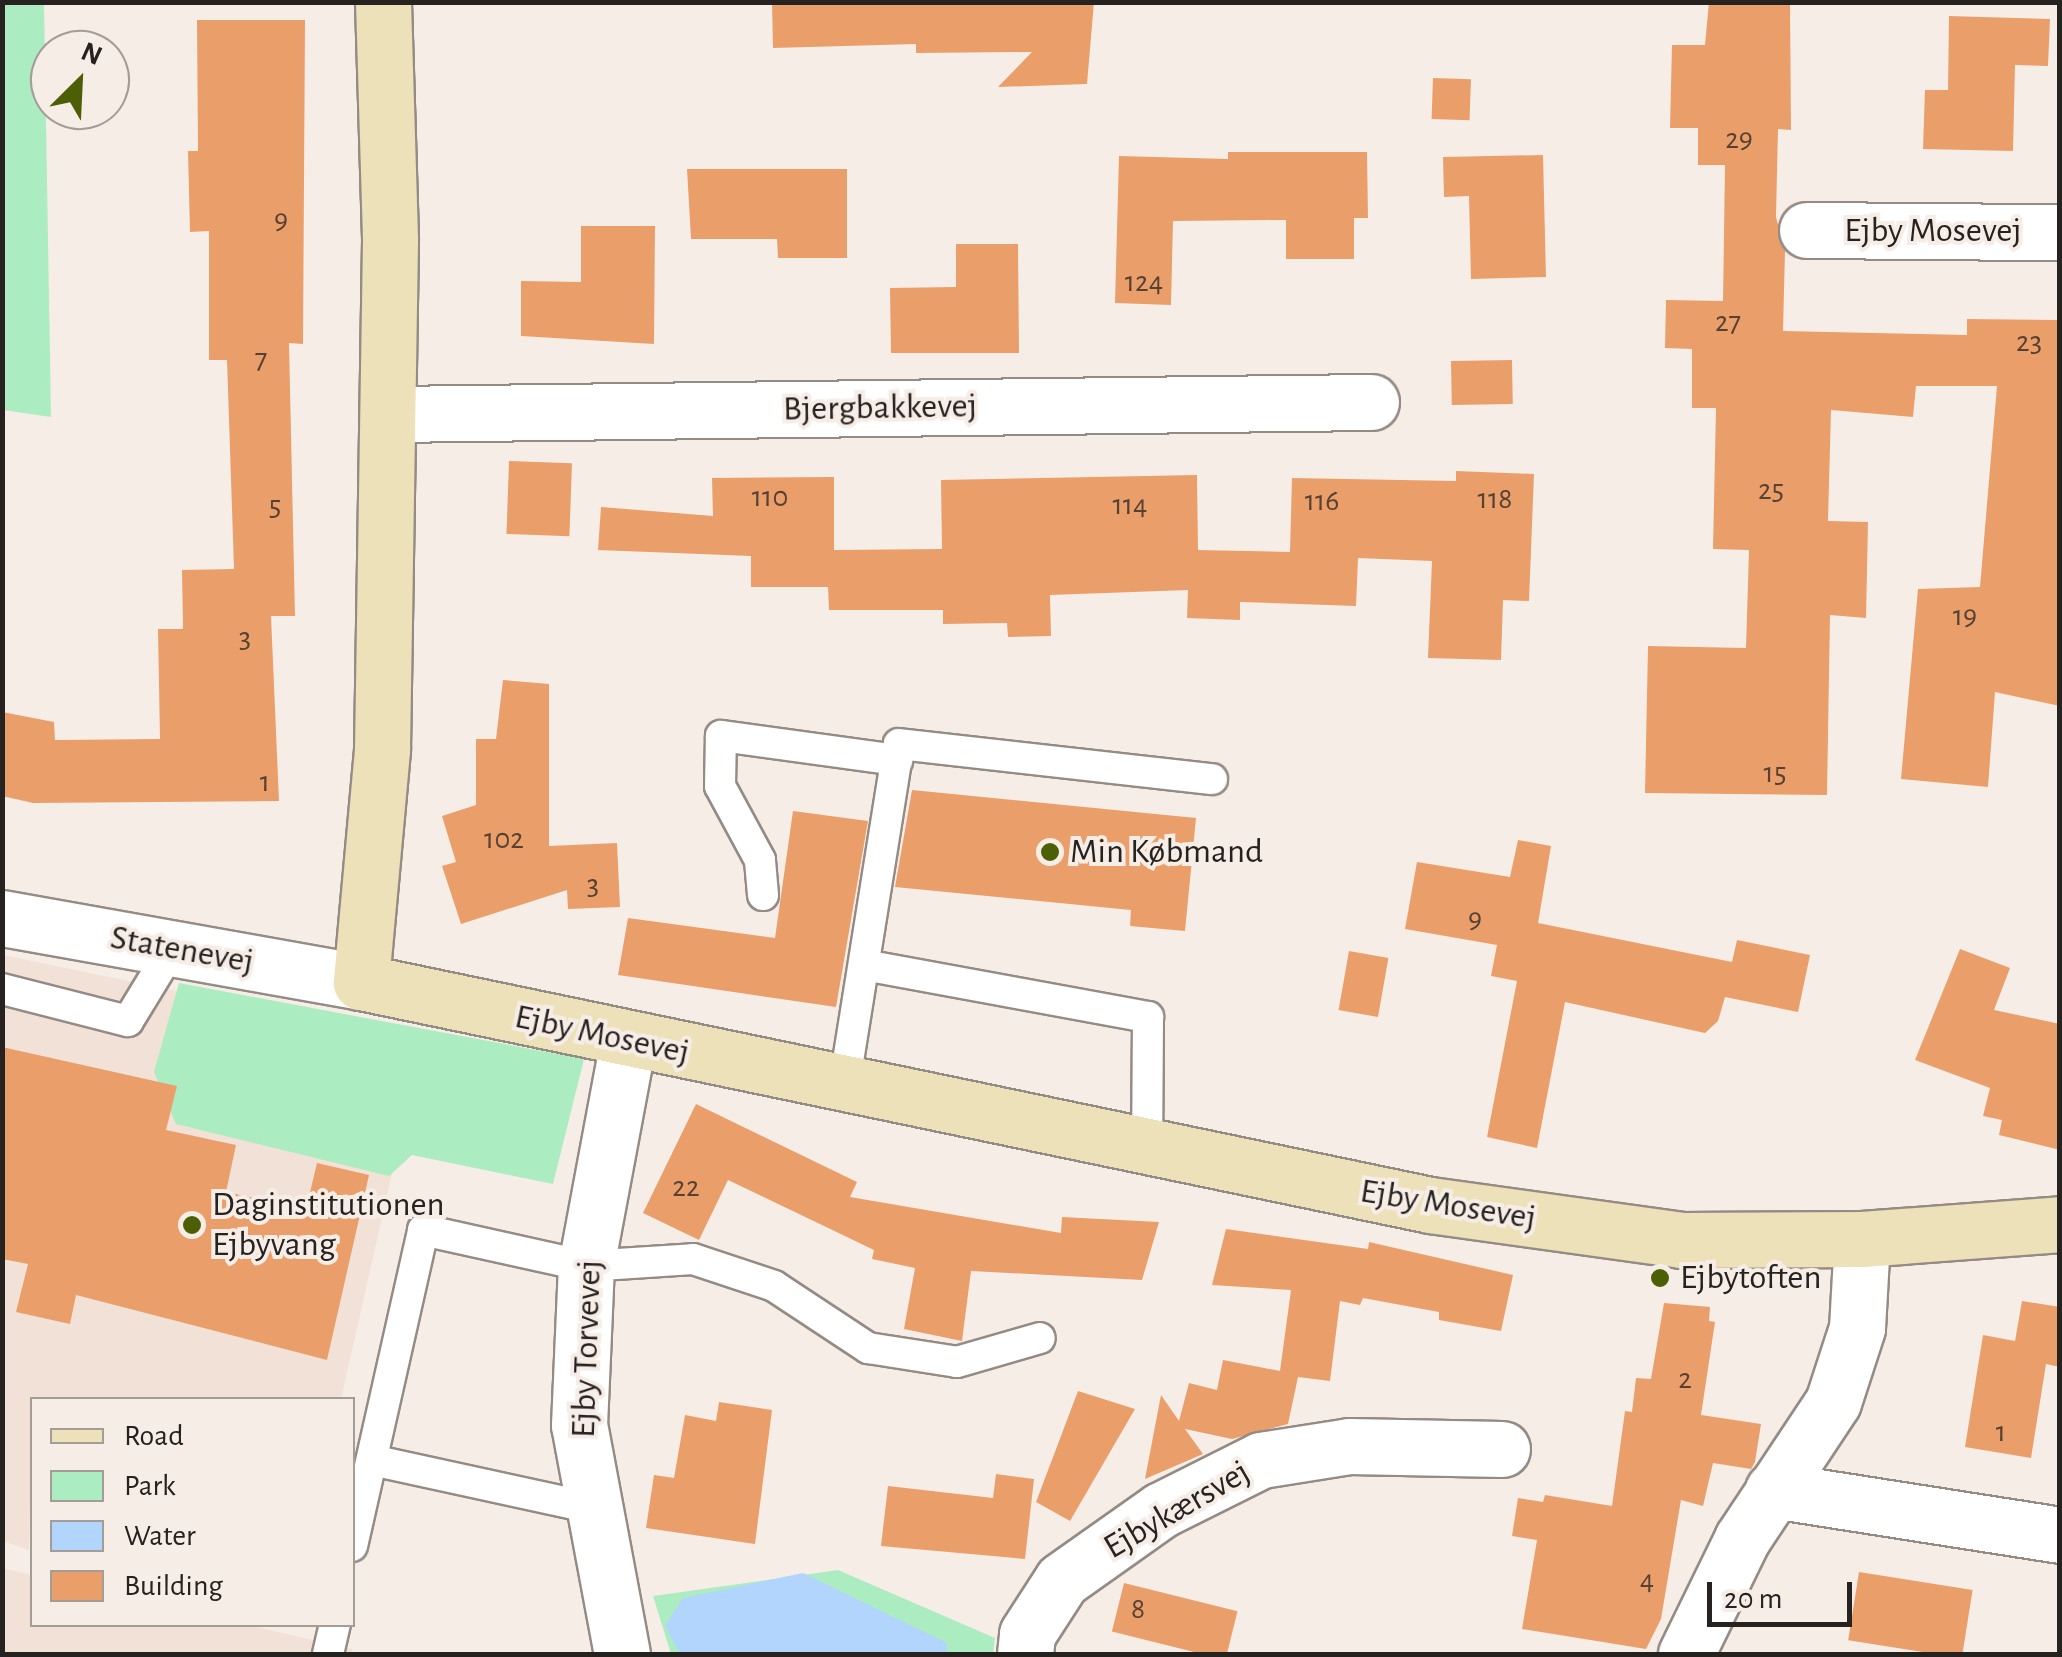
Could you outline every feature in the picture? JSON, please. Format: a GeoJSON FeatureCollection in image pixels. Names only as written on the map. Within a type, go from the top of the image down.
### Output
{"type":"FeatureCollection","features":[{"type":"Feature","properties":{"kind":"street"},"geometry":{"type":"LineString","coordinates":[[361,982],[382,750],[389,414],[383,2]]}},
{"type":"Feature","properties":{"kind":"street","name":"Ejby Mosevej"},"geometry":{"type":"LineString","coordinates":[[1808,230],[2060,232]]}},
{"type":"Feature","properties":{"kind":"street","name":"Bjergbakkevej"},"geometry":{"type":"LineString","coordinates":[[389,414],[1371,402]]}},
{"type":"Feature","properties":{"kind":"street","name":"Statenevej"},"geometry":{"type":"LineString","coordinates":[[2,918],[361,982]]}},
{"type":"Feature","properties":{"kind":"street","name":"Ejby Mosevej"},"geometry":{"type":"LineString","coordinates":[[361,982],[628,1042],[1430,1206],[1681,1240],[1862,1239],[2060,1224]]}},
{"type":"Feature","properties":{"kind":"street","name":"Ejby Torvevej"},"geometry":{"type":"LineString","coordinates":[[622,1654],[579,1426],[586,1266],[628,1042]]}},
{"type":"Feature","properties":{"kind":"street"},"geometry":{"type":"LineString","coordinates":[[1686,1654],[1773,1490],[1833,1402],[1857,1328],[1862,1239]]}},
{"type":"Feature","properties":{"kind":"street","name":"Ejbykærsvej"},"geometry":{"type":"LineString","coordinates":[[1024,1654],[1027,1634],[1062,1580],[1162,1510],[1260,1460],[1349,1446],[1502,1449]]}},
{"type":"Feature","properties":{"kind":"street"},"geometry":{"type":"LineString","coordinates":[[1773,1490],[2060,1535]]}},
{"type":"Feature","properties":{"kind":"lane"},"geometry":{"type":"LineString","coordinates":[[764,896],[760,860],[720,786],[721,736],[1212,779]]}},
{"type":"Feature","properties":{"kind":"lane"},"geometry":{"type":"LineString","coordinates":[[844,1086],[898,752]]}},
{"type":"Feature","properties":{"kind":"lane"},"geometry":{"type":"LineString","coordinates":[[2,988],[128,1021],[172,948]]}},
{"type":"Feature","properties":{"kind":"lane"},"geometry":{"type":"LineString","coordinates":[[864,965],[1148,1017],[1147,1148]]}},
{"type":"Feature","properties":{"kind":"lane"},"geometry":{"type":"LineString","coordinates":[[355,1533],[423,1230],[586,1266],[693,1259],[774,1286],[868,1348],[957,1362],[1040,1338]]}},
{"type":"Feature","properties":{"kind":"lane"},"geometry":{"type":"LineString","coordinates":[[372,1460],[592,1508]]}},
{"type":"Feature","properties":{"kind":"lane"},"geometry":{"type":"LineString","coordinates":[[328,1654],[334,1627]]}},
{"type":"Feature","properties":{"kind":"shaded area","name":"Daginstitutionen Ejbyvang"},"geometry":{"type":"Polygon","coordinates":[[[3,955],[283,1013],[420,1050],[341,1397],[30,1397],[29,1550],[3,1541],[3,955]]]}},
{"type":"Feature","properties":{"kind":"shaded area"},"geometry":{"type":"Polygon","coordinates":[[[2,1568],[30,1575],[30,1627],[256,1627],[352,1649],[351,1654],[3,1654],[2,1568]]]}},
{"type":"Feature","properties":{"kind":"green space"},"geometry":{"type":"Polygon","coordinates":[[[2,3],[44,3],[44,30],[30,30],[30,130],[46,130],[51,417],[3,410],[2,3]]]}},
{"type":"Feature","properties":{"kind":"green space"},"geometry":{"type":"Polygon","coordinates":[[[179,983],[584,1059],[553,1184],[412,1155],[389,1176],[176,1124],[154,1072],[179,983]]]}},
{"type":"Feature","properties":{"kind":"green space"},"geometry":{"type":"Polygon","coordinates":[[[838,1570],[995,1638],[993,1654],[671,1654],[653,1596],[838,1570]]]}},
{"type":"Feature","properties":{"kind":"water"},"geometry":{"type":"Polygon","coordinates":[[[803,1573],[947,1643],[947,1654],[680,1654],[665,1626],[683,1598],[803,1573]]]}},
{"type":"Feature","properties":{"kind":"building"},"geometry":{"type":"Polygon","coordinates":[[[772,2],[1094,2],[1087,84],[998,87],[1032,52],[916,53],[916,44],[773,48],[772,2]]]}},
{"type":"Feature","properties":{"kind":"building"},"geometry":{"type":"Polygon","coordinates":[[[1709,2],[1790,2],[1791,130],[1778,129],[1776,217],[1785,251],[1783,331],[1967,335],[1967,319],[2060,320],[2060,706],[1995,692],[1988,787],[1901,779],[1918,589],[1980,587],[1997,386],[1916,386],[1913,417],[1831,410],[1828,521],[1868,522],[1866,618],[1830,615],[1827,795],[1645,793],[1648,646],[1746,648],[1749,550],[1713,549],[1716,408],[1692,408],[1692,349],[1665,348],[1666,300],[1723,301],[1725,165],[1698,165],[1698,128],[1670,128],[1672,45],[1705,45],[1709,2]]]}},
{"type":"Feature","properties":{"kind":"building"},"geometry":{"type":"Polygon","coordinates":[[[1949,16],[2050,19],[2048,66],[2015,65],[2013,151],[1923,149],[1925,90],[1948,90],[1949,16]]]}},
{"type":"Feature","properties":{"kind":"building"},"geometry":{"type":"Polygon","coordinates":[[[197,20],[305,20],[303,344],[289,343],[295,616],[271,616],[279,801],[33,803],[2,796],[2,712],[54,722],[55,740],[160,739],[158,629],[183,629],[182,570],[234,569],[227,360],[209,360],[209,231],[190,232],[188,151],[198,151],[197,20]]]}},
{"type":"Feature","properties":{"kind":"building"},"geometry":{"type":"Polygon","coordinates":[[[1433,78],[1471,79],[1470,120],[1432,119],[1433,78]]]}},
{"type":"Feature","properties":{"kind":"building"},"geometry":{"type":"Polygon","coordinates":[[[1228,152],[1367,152],[1368,218],[1354,218],[1354,259],[1286,259],[1286,220],[1173,221],[1171,305],[1115,303],[1119,156],[1228,159],[1228,152]]]}},
{"type":"Feature","properties":{"kind":"building"},"geometry":{"type":"Polygon","coordinates":[[[1543,155],[1546,277],[1471,279],[1469,196],[1444,197],[1443,157],[1543,155]]]}},
{"type":"Feature","properties":{"kind":"building"},"geometry":{"type":"Polygon","coordinates":[[[687,169],[847,169],[847,258],[778,258],[777,239],[691,239],[687,169]]]}},
{"type":"Feature","properties":{"kind":"building"},"geometry":{"type":"Polygon","coordinates":[[[581,226],[655,226],[654,344],[521,336],[521,281],[581,282],[581,226]]]}},
{"type":"Feature","properties":{"kind":"building"},"geometry":{"type":"Polygon","coordinates":[[[956,244],[1018,244],[1019,353],[891,353],[890,288],[956,287],[956,244]]]}},
{"type":"Feature","properties":{"kind":"building"},"geometry":{"type":"Polygon","coordinates":[[[1512,360],[1513,404],[1452,405],[1451,361],[1512,360]]]}},
{"type":"Feature","properties":{"kind":"building"},"geometry":{"type":"Polygon","coordinates":[[[509,461],[572,463],[569,536],[506,534],[509,461]]]}},
{"type":"Feature","properties":{"kind":"building"},"geometry":{"type":"Polygon","coordinates":[[[1456,471],[1534,474],[1529,601],[1503,600],[1501,660],[1428,658],[1432,561],[1358,558],[1356,606],[1240,602],[1240,620],[1187,618],[1188,590],[1050,595],[1051,636],[1008,637],[1007,623],[943,624],[943,610],[829,610],[828,587],[751,587],[751,556],[598,550],[601,507],[713,516],[712,478],[834,477],[834,550],[942,549],[941,480],[1197,475],[1198,550],[1290,552],[1292,478],[1456,481],[1456,471]]]}},
{"type":"Feature","properties":{"kind":"building"},"geometry":{"type":"Polygon","coordinates":[[[503,680],[549,684],[549,846],[617,843],[620,907],[568,909],[567,890],[461,924],[442,866],[456,862],[442,816],[476,805],[476,739],[496,739],[503,680]]]}},
{"type":"Feature","properties":{"kind":"building","name":"Min Købmand"},"geometry":{"type":"Polygon","coordinates":[[[912,790],[1196,818],[1185,931],[1130,926],[1131,910],[895,887],[912,790]]]}},
{"type":"Feature","properties":{"kind":"building"},"geometry":{"type":"Polygon","coordinates":[[[793,811],[868,821],[836,1007],[618,975],[628,918],[775,938],[793,811]]]}},
{"type":"Feature","properties":{"kind":"building"},"geometry":{"type":"Polygon","coordinates":[[[1518,840],[1551,846],[1538,923],[1732,962],[1737,940],[1810,955],[1798,1012],[1725,997],[1718,1021],[1705,1033],[1565,1002],[1537,1148],[1487,1137],[1517,981],[1491,976],[1497,945],[1405,929],[1417,862],[1510,877],[1518,840]]]}},
{"type":"Feature","properties":{"kind":"building"},"geometry":{"type":"Polygon","coordinates":[[[1960,949],[2010,968],[1994,1010],[2060,1024],[2060,1150],[1999,1135],[2002,1120],[1983,1116],[1990,1088],[1915,1060],[1960,949]]]}},
{"type":"Feature","properties":{"kind":"building"},"geometry":{"type":"Polygon","coordinates":[[[1349,951],[1388,958],[1378,1017],[1339,1010],[1349,951]]]}},
{"type":"Feature","properties":{"kind":"building"},"geometry":{"type":"Polygon","coordinates":[[[2,1047],[177,1086],[166,1130],[236,1145],[226,1192],[306,1209],[317,1163],[369,1175],[327,1360],[76,1295],[70,1324],[16,1312],[28,1264],[2,1259],[2,1047]]]}},
{"type":"Feature","properties":{"kind":"building"},"geometry":{"type":"Polygon","coordinates":[[[696,1104],[857,1182],[850,1197],[1061,1233],[1062,1217],[1159,1222],[1142,1280],[971,1271],[962,1341],[904,1329],[915,1268],[872,1259],[874,1250],[728,1180],[699,1240],[643,1213],[696,1104]]]}},
{"type":"Feature","properties":{"kind":"building"},"geometry":{"type":"Polygon","coordinates":[[[1226,1229],[1368,1249],[1369,1242],[1513,1275],[1501,1331],[1439,1320],[1439,1312],[1363,1298],[1360,1305],[1340,1301],[1330,1381],[1298,1377],[1288,1424],[1232,1439],[1185,1429],[1203,1454],[1145,1479],[1161,1395],[1179,1421],[1189,1383],[1217,1390],[1223,1360],[1280,1371],[1291,1290],[1212,1285],[1226,1229]]]}},
{"type":"Feature","properties":{"kind":"building"},"geometry":{"type":"Polygon","coordinates":[[[2022,1301],[2060,1307],[2060,1367],[2046,1364],[2031,1458],[1965,1447],[1983,1335],[2015,1341],[2022,1301]]]}},
{"type":"Feature","properties":{"kind":"building"},"geometry":{"type":"Polygon","coordinates":[[[1664,1303],[1710,1307],[1709,1321],[1715,1322],[1701,1415],[1761,1424],[1755,1462],[1751,1469],[1713,1463],[1703,1506],[1681,1500],[1661,1619],[1646,1649],[1522,1629],[1537,1540],[1512,1536],[1518,1498],[1543,1502],[1545,1495],[1612,1506],[1625,1411],[1632,1412],[1636,1378],[1651,1379],[1664,1303]]]}},
{"type":"Feature","properties":{"kind":"building"},"geometry":{"type":"Polygon","coordinates":[[[1078,1391],[1135,1409],[1070,1521],[1036,1502],[1078,1391]]]}},
{"type":"Feature","properties":{"kind":"building"},"geometry":{"type":"Polygon","coordinates":[[[719,1402],[772,1410],[755,1544],[646,1528],[654,1475],[674,1478],[685,1415],[716,1421],[719,1402]]]}},
{"type":"Feature","properties":{"kind":"building"},"geometry":{"type":"Polygon","coordinates":[[[996,1474],[1034,1479],[1025,1559],[881,1546],[888,1486],[993,1498],[996,1474]]]}},
{"type":"Feature","properties":{"kind":"building"},"geometry":{"type":"Polygon","coordinates":[[[1859,1572],[1973,1590],[1962,1654],[1936,1654],[1848,1640],[1859,1572]]]}},
{"type":"Feature","properties":{"kind":"building"},"geometry":{"type":"Polygon","coordinates":[[[1124,1583],[1238,1611],[1227,1654],[1202,1654],[1112,1632],[1124,1583]]]}},
{"type":"Feature","properties":{"kind":"place","name":"Min Købmand"},"geometry":{"type":"Point","coordinates":[1050,852]}},
{"type":"Feature","properties":{"kind":"place","name":"Daginstitutionen Ejbyvang"},"geometry":{"type":"Point","coordinates":[192,1225]}},
{"type":"Feature","properties":{"kind":"place","name":"Ejbytoften"},"geometry":{"type":"Point","coordinates":[1660,1278]}}]}
